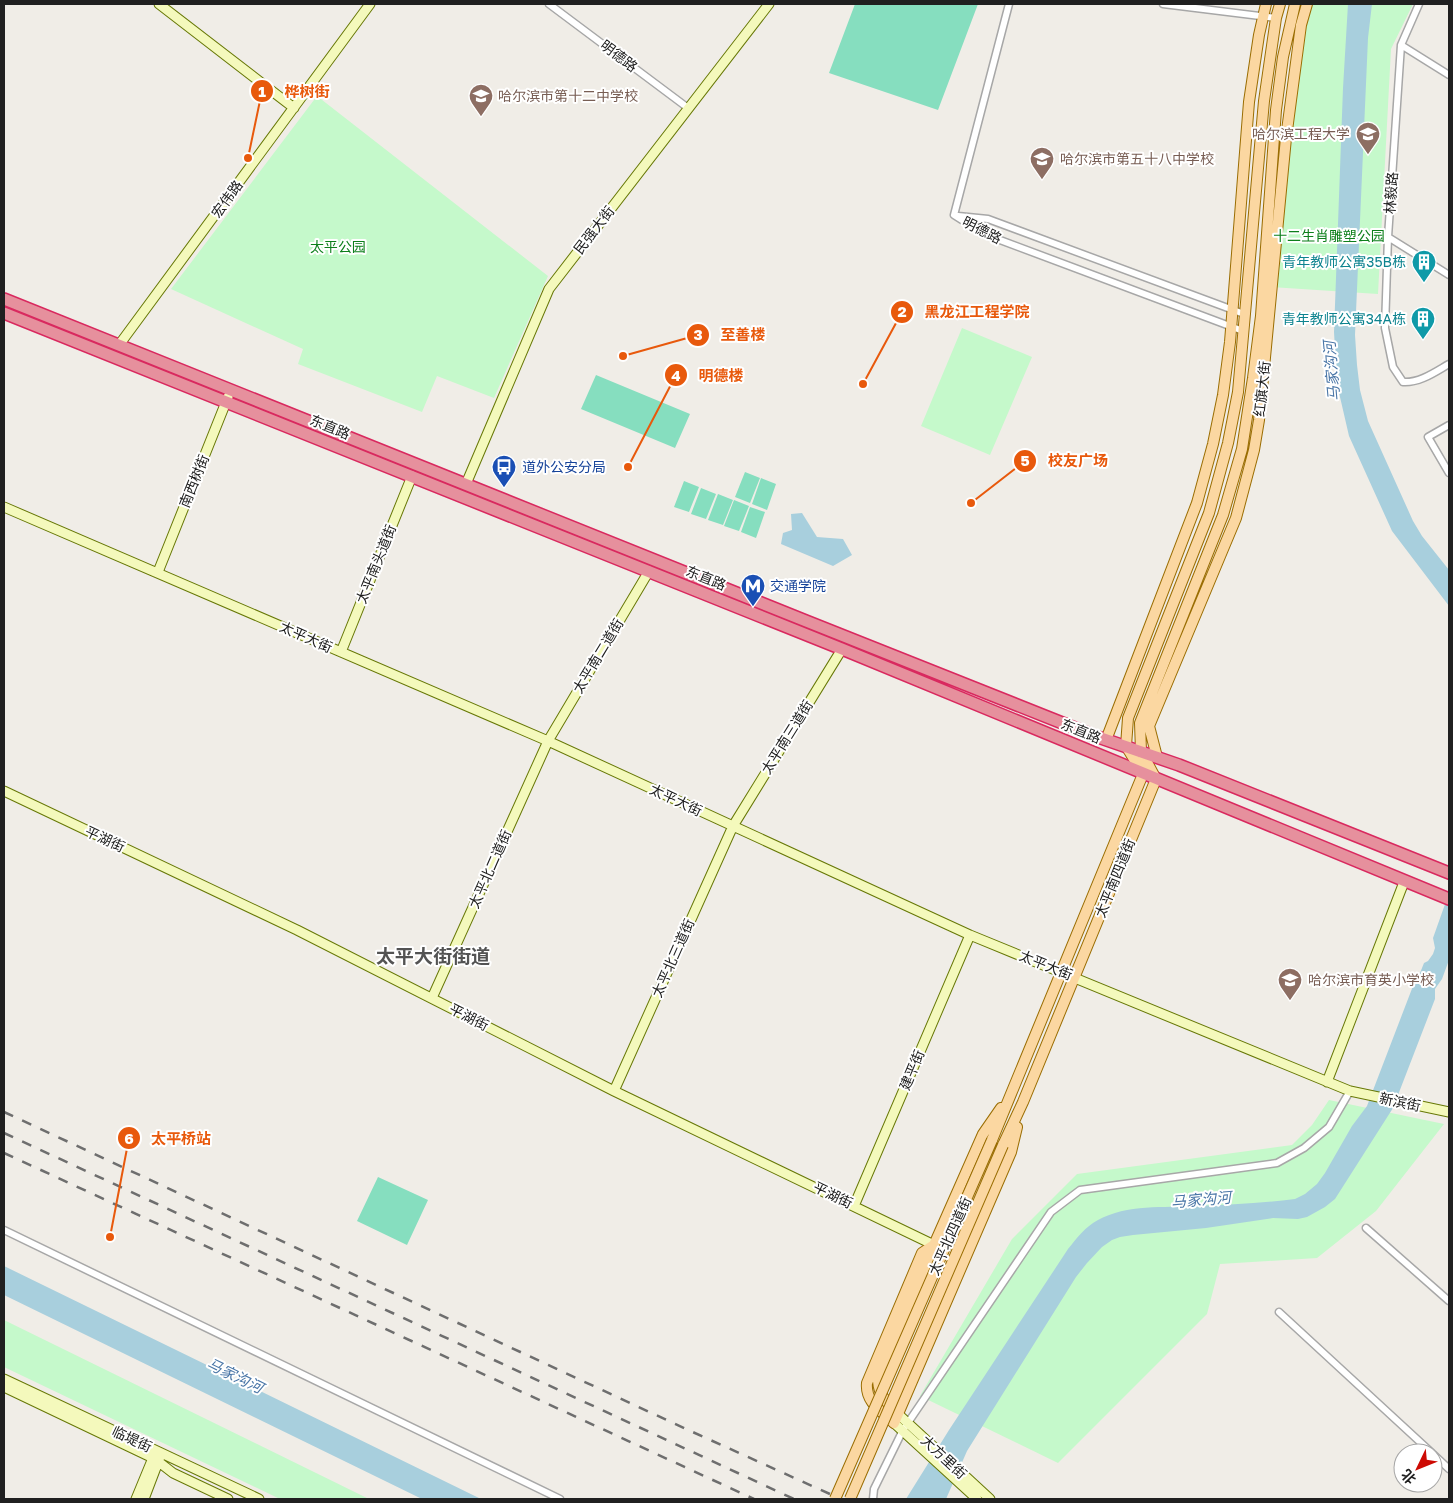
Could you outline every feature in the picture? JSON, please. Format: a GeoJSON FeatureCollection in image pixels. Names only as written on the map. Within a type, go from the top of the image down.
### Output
{"type":"FeatureCollection","features":[{"type":"Feature","properties":{"kind":"highway","name":"东直路"},"geometry":{"type":"LineString","coordinates":[[4,299],[806,621],[1106,740],[1157,757],[1446,872]]}},
{"type":"Feature","properties":{"kind":"highway","name":"东直路"},"geometry":{"type":"LineString","coordinates":[[4,313],[842,649],[1449,899]]}},
{"type":"Feature","properties":{"kind":"main road"},"geometry":{"type":"LineString","coordinates":[[1106,740],[1197,503],[1213,444],[1223,395],[1231,326],[1249,102],[1259,35],[1266,4]]}},
{"type":"Feature","properties":{"kind":"main road","name":"红旗大街"},"geometry":{"type":"LineString","coordinates":[[1126,746],[1128,718],[1209,513],[1228,443],[1238,392],[1264,101],[1276,18],[1280,4]]}},
{"type":"Feature","properties":{"kind":"main road","name":"红旗大街"},"geometry":{"type":"LineString","coordinates":[[1141,751],[1140,723],[1223,515],[1242,448],[1260,316],[1276,110],[1283,57],[1295,4]]}},
{"type":"Feature","properties":{"kind":"main road","name":"红旗大街"},"geometry":{"type":"LineString","coordinates":[[1157,757],[1149,726],[1236,518],[1254,450],[1259,420],[1286,138],[1301,25],[1307,4]]}},
{"type":"Feature","properties":{"kind":"main road"},"geometry":{"type":"LineString","coordinates":[[1126,746],[1142,774]]}},
{"type":"Feature","properties":{"kind":"main road"},"geometry":{"type":"LineString","coordinates":[[1141,751],[1156,779]]}},
{"type":"Feature","properties":{"kind":"main road","name":"太平南四道街"},"geometry":{"type":"LineString","coordinates":[[1061,972],[1142,774]]}},
{"type":"Feature","properties":{"kind":"main road","name":"太平南四道街"},"geometry":{"type":"LineString","coordinates":[[1074,977],[1156,779]]}},
{"type":"Feature","properties":{"kind":"main road","name":"太平北四道街"},"geometry":{"type":"LineString","coordinates":[[835,1499],[1013,1092],[1061,972]]}},
{"type":"Feature","properties":{"kind":"main road","name":"太平北四道街"},"geometry":{"type":"LineString","coordinates":[[850,1499],[1023,1102],[1074,977]]}},
{"type":"Feature","properties":{"kind":"main road"},"geometry":{"type":"LineString","coordinates":[[1013,1092],[983,1134],[934,1245],[922,1253],[867,1383],[870,1401],[896,1419],[1011,1152],[1023,1102]]}},
{"type":"Feature","properties":{"kind":"street"},"geometry":{"type":"LineString","coordinates":[[159,4],[294,108]]}},
{"type":"Feature","properties":{"kind":"street","name":"宏伟路"},"geometry":{"type":"LineString","coordinates":[[119,345],[370,4]]}},
{"type":"Feature","properties":{"kind":"street","name":"明德路"},"geometry":{"type":"LineString","coordinates":[[549,4],[688,108]]}},
{"type":"Feature","properties":{"kind":"street","name":"民强大街"},"geometry":{"type":"LineString","coordinates":[[466,484],[549,289],[769,4]]}},
{"type":"Feature","properties":{"kind":"street"},"geometry":{"type":"LineString","coordinates":[[954,215],[1009,4]]}},
{"type":"Feature","properties":{"kind":"street"},"geometry":{"type":"LineString","coordinates":[[1164,4],[1276,18]]}},
{"type":"Feature","properties":{"kind":"street","name":"林毅路"},"geometry":{"type":"LineString","coordinates":[[1419,4],[1402,45],[1388,237],[1385,328],[1394,367],[1403,382],[1412,382],[1424,378],[1449,364]]}},
{"type":"Feature","properties":{"kind":"street"},"geometry":{"type":"LineString","coordinates":[[1402,45],[1449,74]]}},
{"type":"Feature","properties":{"kind":"street","name":"明德路"},"geometry":{"type":"LineString","coordinates":[[954,215],[988,219],[1244,314]]}},
{"type":"Feature","properties":{"kind":"street","name":"明德路"},"geometry":{"type":"LineString","coordinates":[[954,215],[984,234],[1243,331]]}},
{"type":"Feature","properties":{"kind":"street"},"geometry":{"type":"LineString","coordinates":[[1388,237],[1449,275]]}},
{"type":"Feature","properties":{"kind":"street","name":"南西树街"},"geometry":{"type":"LineString","coordinates":[[158,572],[231,390]]}},
{"type":"Feature","properties":{"kind":"street"},"geometry":{"type":"LineString","coordinates":[[1449,425],[1428,437],[1449,473]]}},
{"type":"Feature","properties":{"kind":"street","name":"太平南头道街"},"geometry":{"type":"LineString","coordinates":[[341,652],[412,476]]}},
{"type":"Feature","properties":{"kind":"street","name":"太平大街"},"geometry":{"type":"LineString","coordinates":[[4,507],[548,741],[970,934],[1350,1091]]}},
{"type":"Feature","properties":{"kind":"street","name":"太平南二道街"},"geometry":{"type":"LineString","coordinates":[[548,741],[649,571]]}},
{"type":"Feature","properties":{"kind":"street","name":"太平南三道街"},"geometry":{"type":"LineString","coordinates":[[733,826],[842,649]]}},
{"type":"Feature","properties":{"kind":"street","name":"太平北二道街"},"geometry":{"type":"LineString","coordinates":[[432,998],[548,741]]}},
{"type":"Feature","properties":{"kind":"street","name":"平湖街"},"geometry":{"type":"LineString","coordinates":[[4,790],[297,930],[614,1091],[934,1245]]}},
{"type":"Feature","properties":{"kind":"street","name":"太平北三道街"},"geometry":{"type":"LineString","coordinates":[[614,1091],[733,826]]}},
{"type":"Feature","properties":{"kind":"street"},"geometry":{"type":"LineString","coordinates":[[1327,1082],[1404,882]]}},
{"type":"Feature","properties":{"kind":"street","name":"建平街"},"geometry":{"type":"LineString","coordinates":[[854,1206],[970,934]]}},
{"type":"Feature","properties":{"kind":"street"},"geometry":{"type":"LineString","coordinates":[[873,1499],[874,1489],[905,1427],[1051,1212],[1080,1190],[1277,1162],[1304,1148],[1328,1127],[1350,1091]]}},
{"type":"Feature","properties":{"kind":"street","name":"新滨街"},"geometry":{"type":"LineString","coordinates":[[1350,1091],[1449,1112]]}},
{"type":"Feature","properties":{"kind":"street"},"geometry":{"type":"LineString","coordinates":[[1366,1228],[1449,1301]]}},
{"type":"Feature","properties":{"kind":"street"},"geometry":{"type":"LineString","coordinates":[[4,1230],[560,1499]]}},
{"type":"Feature","properties":{"kind":"street"},"geometry":{"type":"LineString","coordinates":[[1279,1312],[1422,1443]]}},
{"type":"Feature","properties":{"kind":"street","name":"临堤街"},"geometry":{"type":"LineString","coordinates":[[4,1379],[157,1455],[173,1473],[228,1499]]}},
{"type":"Feature","properties":{"kind":"street","name":"临堤街"},"geometry":{"type":"LineString","coordinates":[[4,1387],[259,1499]]}},
{"type":"Feature","properties":{"kind":"street","name":"大方里街"},"geometry":{"type":"LineString","coordinates":[[896,1419],[976,1495],[990,1499]]}},
{"type":"Feature","properties":{"kind":"street"},"geometry":{"type":"LineString","coordinates":[[136,1499],[157,1455]]}},
{"type":"Feature","properties":{"kind":"street"},"geometry":{"type":"LineString","coordinates":[[144,1499],[157,1455]]}},
{"type":"Feature","properties":{"kind":"green space"},"geometry":{"type":"Polygon","coordinates":[[[855,4],[978,4],[938,110],[829,73],[855,4]]]}},
{"type":"Feature","properties":{"kind":"green space","name":"十二生肖雕塑公园"},"geometry":{"type":"Polygon","coordinates":[[[1307,4],[1413,4],[1391,49],[1378,294],[1271,287],[1307,4]]]}},
{"type":"Feature","properties":{"kind":"green space","name":"太平公园"},"geometry":{"type":"Polygon","coordinates":[[[317,96],[548,276],[494,398],[437,376],[422,412],[298,364],[303,349],[171,289],[317,96]]]}},
{"type":"Feature","properties":{"kind":"green space"},"geometry":{"type":"Polygon","coordinates":[[[962,328],[1032,357],[990,455],[921,426],[962,328]]]}},
{"type":"Feature","properties":{"kind":"green space"},"geometry":{"type":"Polygon","coordinates":[[[596,375],[690,414],[675,448],[581,409],[596,375]]]}},
{"type":"Feature","properties":{"kind":"green space"},"geometry":{"type":"Polygon","coordinates":[[[745,472],[760,478],[750,503],[735,497],[745,472]]]}},
{"type":"Feature","properties":{"kind":"green space"},"geometry":{"type":"Polygon","coordinates":[[[761,478],[776,484],[767,510],[752,504],[761,478]]]}},
{"type":"Feature","properties":{"kind":"green space"},"geometry":{"type":"Polygon","coordinates":[[[684,481],[699,487],[689,512],[674,507],[684,481]]]}},
{"type":"Feature","properties":{"kind":"green space"},"geometry":{"type":"Polygon","coordinates":[[[701,488],[716,494],[706,519],[691,514],[701,488]]]}},
{"type":"Feature","properties":{"kind":"green space"},"geometry":{"type":"Polygon","coordinates":[[[718,494],[733,500],[723,525],[708,520],[718,494]]]}},
{"type":"Feature","properties":{"kind":"green space"},"geometry":{"type":"Polygon","coordinates":[[[734,500],[749,506],[739,531],[724,526],[734,500]]]}},
{"type":"Feature","properties":{"kind":"green space"},"geometry":{"type":"Polygon","coordinates":[[[750,507],[765,512],[756,538],[741,532],[750,507]]]}},
{"type":"Feature","properties":{"kind":"green space"},"geometry":{"type":"Polygon","coordinates":[[[1329,1100],[1444,1124],[1376,1211],[1317,1258],[1220,1264],[1207,1314],[1058,1463],[920,1396],[1012,1239],[1077,1174],[1292,1145],[1312,1125],[1329,1100]]]}},
{"type":"Feature","properties":{"kind":"green space"},"geometry":{"type":"Polygon","coordinates":[[[378,1177],[428,1200],[407,1245],[357,1221],[378,1177]]]}},
{"type":"Feature","properties":{"kind":"green space"},"geometry":{"type":"Polygon","coordinates":[[[4,1320],[369,1499],[280,1499],[4,1367],[4,1320]]]}},
{"type":"Feature","properties":{"kind":"water"},"geometry":{"type":"Polygon","coordinates":[[[1348,4],[1372,4],[1368,38],[1355,335],[1360,390],[1368,421],[1413,521],[1422,536],[1449,570],[1449,606],[1392,531],[1349,436],[1337,384],[1334,332],[1348,4]]]}},
{"type":"Feature","properties":{"kind":"water"},"geometry":{"type":"Polygon","coordinates":[[[802,513],[817,537],[843,539],[852,555],[833,566],[781,544],[783,533],[792,530],[791,514],[802,513]]]}},
{"type":"Feature","properties":{"kind":"water"},"geometry":{"type":"Polygon","coordinates":[[[1449,893],[1449,960],[1442,979],[1435,989],[1435,999],[1393,1108],[1335,1199],[1307,1217],[1298,1219],[1273,1218],[1206,1228],[1133,1235],[1112,1240],[1102,1247],[1076,1277],[967,1451],[946,1499],[906,1499],[1068,1249],[1089,1226],[1109,1215],[1133,1209],[1246,1204],[1295,1199],[1305,1194],[1317,1184],[1352,1126],[1367,1106],[1418,973],[1420,973],[1424,963],[1433,954],[1435,948],[1433,938],[1449,893]]]}},
{"type":"Feature","properties":{"kind":"water"},"geometry":{"type":"Polygon","coordinates":[[[4,1266],[481,1499],[422,1499],[4,1295],[4,1266]]]}},
{"type":"Feature","properties":{"kind":"railway"},"geometry":{"type":"LineString","coordinates":[[4,1112],[686,1429],[841,1499]]}},
{"type":"Feature","properties":{"kind":"railway"},"geometry":{"type":"LineString","coordinates":[[4,1133],[794,1499]]}},
{"type":"Feature","properties":{"kind":"railway"},"geometry":{"type":"LineString","coordinates":[[4,1153],[754,1499]]}},
{"type":"Feature","properties":{"kind":"place","name":"哈尔滨市第十二中学校"},"geometry":{"type":"Point","coordinates":[481,117]}},
{"type":"Feature","properties":{"kind":"place","name":"哈尔滨工程大学"},"geometry":{"type":"Point","coordinates":[1368,155]}},
{"type":"Feature","properties":{"kind":"place","name":"桦树街"},"geometry":{"type":"Point","coordinates":[248,158]}},
{"type":"Feature","properties":{"kind":"place","name":"哈尔滨市第五十八中学校"},"geometry":{"type":"Point","coordinates":[1042,180]}},
{"type":"Feature","properties":{"kind":"place","name":"青年教师公寓35B栋"},"geometry":{"type":"Point","coordinates":[1424,283]}},
{"type":"Feature","properties":{"kind":"place","name":"青年教师公寓34A栋"},"geometry":{"type":"Point","coordinates":[1423,340]}},
{"type":"Feature","properties":{"kind":"place","name":"至善楼"},"geometry":{"type":"Point","coordinates":[623,356]}},
{"type":"Feature","properties":{"kind":"place","name":"黑龙江工程学院"},"geometry":{"type":"Point","coordinates":[863,384]}},
{"type":"Feature","properties":{"kind":"place","name":"明德楼"},"geometry":{"type":"Point","coordinates":[628,467]}},
{"type":"Feature","properties":{"kind":"place","name":"道外公安分局"},"geometry":{"type":"Point","coordinates":[504,488]}},
{"type":"Feature","properties":{"kind":"place","name":"校友广场"},"geometry":{"type":"Point","coordinates":[971,503]}},
{"type":"Feature","properties":{"kind":"place","name":"交通学院"},"geometry":{"type":"Point","coordinates":[753,607]}},
{"type":"Feature","properties":{"kind":"place","name":"哈尔滨市育英小学校"},"geometry":{"type":"Point","coordinates":[1290,1001]}},
{"type":"Feature","properties":{"kind":"place","name":"太平桥站"},"geometry":{"type":"Point","coordinates":[110,1237]}},
{"type":"Feature","properties":{"kind":"district","name":"太平大街街道"},"geometry":{"type":"Point","coordinates":[433,956]}},
{"type":"Feature","properties":{"kind":"water label","name":"马家沟河"},"geometry":{"type":"Point","coordinates":[1332,371]}},
{"type":"Feature","properties":{"kind":"water label","name":"马家沟河"},"geometry":{"type":"Point","coordinates":[1201,1200]}},
{"type":"Feature","properties":{"kind":"water label","name":"马家沟河"},"geometry":{"type":"Point","coordinates":[235,1376]}}]}
